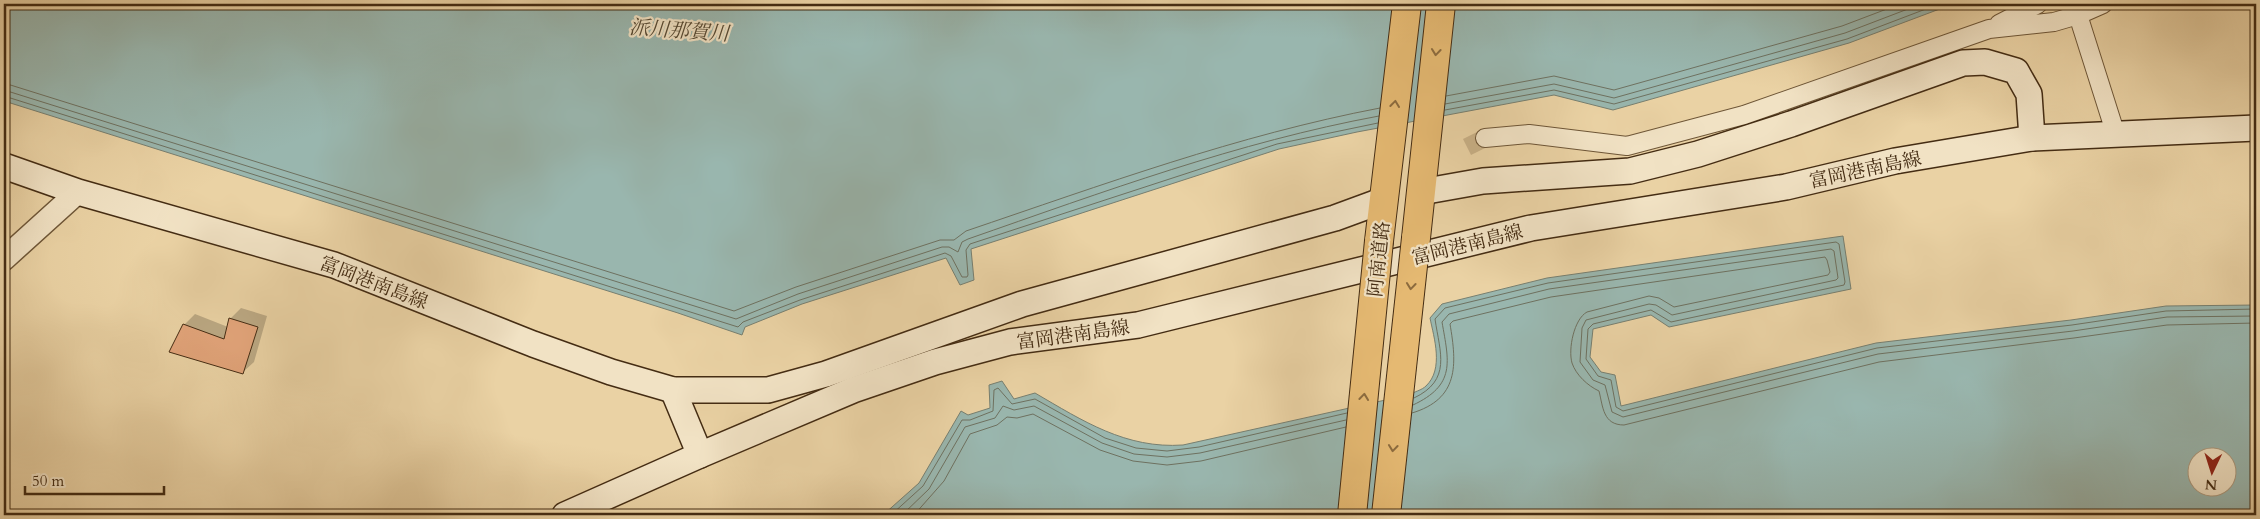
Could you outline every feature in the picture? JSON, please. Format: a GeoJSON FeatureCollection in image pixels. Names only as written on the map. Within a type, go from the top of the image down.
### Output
{"type":"FeatureCollection","features":[{"type":"Feature","properties":{"kind":"highway","name":"阿南道路"},"geometry":{"type":"LineString","coordinates":[[1352,515],[1379,242],[1407,4]]}},
{"type":"Feature","properties":{"kind":"highway","name":"阿南道路"},"geometry":{"type":"LineString","coordinates":[[1386,515],[1441,4]]}},
{"type":"Feature","properties":{"kind":"main road"},"geometry":{"type":"LineString","coordinates":[[1421,192],[1483,182],[1630,171],[1698,154],[1763,133],[1963,63],[1985,62],[2016,71],[2029,94],[2032,138]]}},
{"type":"Feature","properties":{"kind":"main road","name":"富岡港南島線"},"geometry":{"type":"LineString","coordinates":[[564,515],[853,390],[936,362],[1010,342],[1138,325],[1530,228],[1786,187],[1895,161],[2032,138],[2256,128]]}},
{"type":"Feature","properties":{"kind":"main road","name":"富岡港南島線"},"geometry":{"type":"LineString","coordinates":[[4,166],[78,192],[334,265],[533,344],[611,372],[674,390],[768,390],[826,374],[1022,304],[1335,218],[1384,200]]}},
{"type":"Feature","properties":{"kind":"main road"},"geometry":{"type":"LineString","coordinates":[[674,390],[700,455]]}},
{"type":"Feature","properties":{"kind":"street"},"geometry":{"type":"LineString","coordinates":[[1485,138],[1529,134],[1627,146],[1744,116],[1990,29],[2038,4]]}},
{"type":"Feature","properties":{"kind":"street"},"geometry":{"type":"LineString","coordinates":[[1990,29],[2054,22],[2078,15],[2103,4]]}},
{"type":"Feature","properties":{"kind":"street"},"geometry":{"type":"LineString","coordinates":[[2078,15],[2116,135]]}},
{"type":"Feature","properties":{"kind":"street"},"geometry":{"type":"LineString","coordinates":[[4,259],[78,192]]}},
{"type":"Feature","properties":{"kind":"water","name":"派川那賀川"},"geometry":{"type":"Polygon","coordinates":[[[4,4],[1953,4],[1849,43],[1613,110],[1554,95],[1357,132],[1279,149],[971,249],[974,280],[960,285],[946,258],[802,304],[745,327],[742,335],[678,313],[4,101],[4,4]]]}},
{"type":"Feature","properties":{"kind":"water"},"geometry":{"type":"Polygon","coordinates":[[[1843,236],[1851,289],[1669,327],[1651,315],[1593,329],[1590,357],[1601,372],[1615,375],[1621,406],[1876,343],[2071,320],[2166,306],[2256,305],[2256,515],[883,515],[919,483],[961,411],[968,415],[990,408],[989,385],[1002,381],[1014,399],[1035,393],[1070,414],[1124,438],[1162,445],[1183,445],[1408,395],[1420,390],[1432,379],[1435,371],[1436,353],[1430,318],[1442,304],[1547,278],[1843,236]]]}},
{"type":"Feature","properties":{"kind":"building"},"geometry":{"type":"Polygon","coordinates":[[[229,318],[258,327],[243,374],[169,352],[183,324],[224,339],[229,318]]]}},
{"type":"Feature","properties":{"kind":"tunnel"},"geometry":{"type":"LineString","coordinates":[[1467,147],[1485,138]]}}]}
